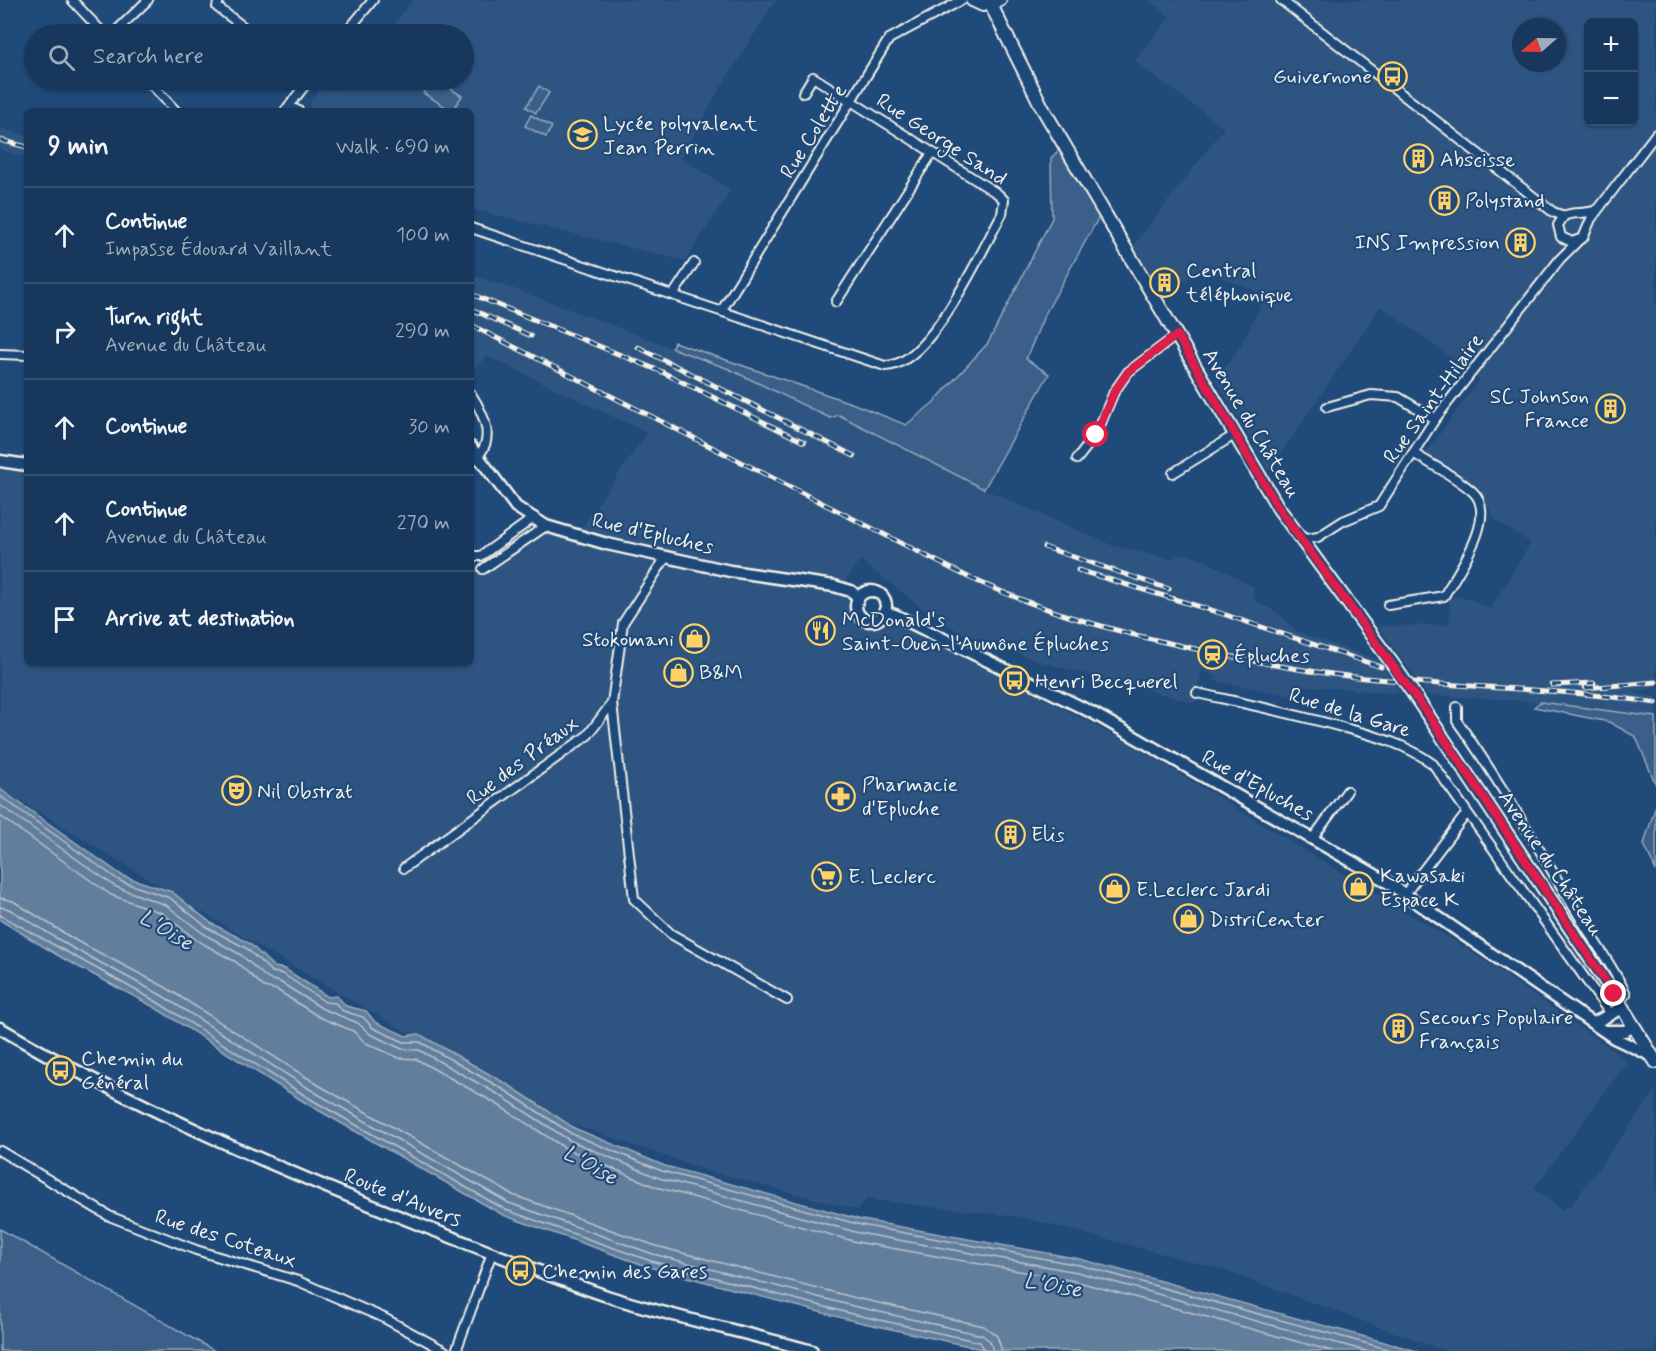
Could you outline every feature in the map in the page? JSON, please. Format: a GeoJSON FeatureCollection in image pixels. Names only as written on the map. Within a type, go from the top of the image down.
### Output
{"type":"FeatureCollection","features":[{"type":"Feature","properties":{"kind":"main road"},"geometry":{"type":"LineString","coordinates":[[972,0],[983,5],[995,2]]}},
{"type":"Feature","properties":{"kind":"main road","name":"Avenue du Château"},"geometry":{"type":"LineString","coordinates":[[995,2],[1043,109],[1298,536],[1413,693],[1617,1009],[1633,1026],[1654,1059]]}},
{"type":"Feature","properties":{"kind":"street"},"geometry":{"type":"LineString","coordinates":[[72,0],[95,24]]}},
{"type":"Feature","properties":{"kind":"street"},"geometry":{"type":"LineString","coordinates":[[123,24],[148,0]]}},
{"type":"Feature","properties":{"kind":"street"},"geometry":{"type":"LineString","coordinates":[[219,0],[217,7],[240,24]]}},
{"type":"Feature","properties":{"kind":"street"},"geometry":{"type":"LineString","coordinates":[[354,24],[374,0]]}},
{"type":"Feature","properties":{"kind":"street","name":"Rue Colette"},"geometry":{"type":"LineString","coordinates":[[722,309],[889,39],[962,0]]}},
{"type":"Feature","properties":{"kind":"street"},"geometry":{"type":"LineString","coordinates":[[1281,0],[1562,219]]}},
{"type":"Feature","properties":{"kind":"street","name":"Rue George Sand"},"geometry":{"type":"LineString","coordinates":[[474,229],[722,309],[885,366],[896,366],[906,361],[940,326],[1002,214],[1004,200],[813,77],[803,93]]}},
{"type":"Feature","properties":{"kind":"street"},"geometry":{"type":"LineString","coordinates":[[156,90],[173,108]]}},
{"type":"Feature","properties":{"kind":"street"},"geometry":{"type":"LineString","coordinates":[[287,108],[301,90]]}},
{"type":"Feature","properties":{"kind":"street","name":"Rue Saint-Hilaire"},"geometry":{"type":"LineString","coordinates":[[1318,537],[1343,521],[1379,506],[1435,419],[1560,259],[1585,235],[1598,209],[1656,134]]}},
{"type":"Feature","properties":{"kind":"street"},"geometry":{"type":"LineString","coordinates":[[836,302],[932,153]]}},
{"type":"Feature","properties":{"kind":"street"},"geometry":{"type":"LineString","coordinates":[[1562,219],[1573,213],[1580,215],[1598,209]]}},
{"type":"Feature","properties":{"kind":"street"},"geometry":{"type":"LineString","coordinates":[[1580,215],[1588,226]]}},
{"type":"Feature","properties":{"kind":"street"},"geometry":{"type":"LineString","coordinates":[[1560,259],[1563,249],[1560,234],[1562,219]]}},
{"type":"Feature","properties":{"kind":"street"},"geometry":{"type":"LineString","coordinates":[[1560,234],[1566,241],[1578,241]]}},
{"type":"Feature","properties":{"kind":"street"},"geometry":{"type":"LineString","coordinates":[[673,295],[694,263]]}},
{"type":"Feature","properties":{"kind":"street"},"geometry":{"type":"LineString","coordinates":[[1077,459],[1096,435],[1114,392],[1128,372],[1177,335]]}},
{"type":"Feature","properties":{"kind":"street"},"geometry":{"type":"LineString","coordinates":[[0,354],[24,355]]}},
{"type":"Feature","properties":{"kind":"street"},"geometry":{"type":"LineString","coordinates":[[1327,407],[1371,395],[1398,397],[1435,419]]}},
{"type":"Feature","properties":{"kind":"street"},"geometry":{"type":"LineString","coordinates":[[474,400],[487,424],[486,444],[475,459]]}},
{"type":"Feature","properties":{"kind":"street"},"geometry":{"type":"LineString","coordinates":[[1173,473],[1236,435]]}},
{"type":"Feature","properties":{"kind":"street"},"geometry":{"type":"LineString","coordinates":[[1388,605],[1444,596],[1473,546],[1481,524],[1478,500],[1472,491],[1413,453]]}},
{"type":"Feature","properties":{"kind":"street","name":"Rue d'Epluches"},"geometry":{"type":"LineString","coordinates":[[475,459],[516,507],[546,526],[730,571],[834,586],[851,591],[858,597]]}},
{"type":"Feature","properties":{"kind":"street"},"geometry":{"type":"LineString","coordinates":[[0,461],[24,465]]}},
{"type":"Feature","properties":{"kind":"street"},"geometry":{"type":"LineString","coordinates":[[474,556],[481,556],[532,519]]}},
{"type":"Feature","properties":{"kind":"street"},"geometry":{"type":"LineString","coordinates":[[483,569],[546,526]]}},
{"type":"Feature","properties":{"kind":"street"},"geometry":{"type":"LineString","coordinates":[[1298,536],[1307,539],[1318,537],[1312,556]]}},
{"type":"Feature","properties":{"kind":"street","name":"Rue des Préaux"},"geometry":{"type":"LineString","coordinates":[[404,868],[579,744],[588,735],[612,703],[623,623],[666,557]]}},
{"type":"Feature","properties":{"kind":"street"},"geometry":{"type":"LineString","coordinates":[[865,591],[880,593],[885,602],[884,612],[873,621],[863,619],[856,612],[858,597],[865,591]]}},
{"type":"Feature","properties":{"kind":"street","name":"Rue d'Epluches"},"geometry":{"type":"LineString","coordinates":[[884,612],[895,615],[1101,718],[1313,838],[1405,894],[1606,1031],[1654,1059]]}},
{"type":"Feature","properties":{"kind":"street","name":"Rue de la Gare"},"geometry":{"type":"LineString","coordinates":[[1197,693],[1286,711],[1386,739],[1417,752],[1433,764],[1467,813],[1617,1009]]}},
{"type":"Feature","properties":{"kind":"street"},"geometry":{"type":"LineString","coordinates":[[612,703],[634,899],[671,934],[787,1000]]}},
{"type":"Feature","properties":{"kind":"street"},"geometry":{"type":"LineString","coordinates":[[1456,707],[1457,721],[1538,843],[1579,917],[1617,975],[1626,994],[1617,1009],[1594,1023]]}},
{"type":"Feature","properties":{"kind":"street"},"geometry":{"type":"LineString","coordinates":[[1313,838],[1347,791]]}},
{"type":"Feature","properties":{"kind":"street"},"geometry":{"type":"LineString","coordinates":[[1405,894],[1467,813]]}},
{"type":"Feature","properties":{"kind":"street"},"geometry":{"type":"LineString","coordinates":[[1606,1031],[1615,1033],[1633,1026]]}},
{"type":"Feature","properties":{"kind":"street","name":"Route d'Auvers"},"geometry":{"type":"LineString","coordinates":[[0,1028],[60,1064],[265,1160],[492,1253],[611,1297],[690,1321],[812,1351]]}},
{"type":"Feature","properties":{"kind":"street","name":"Rue des Coteaux"},"geometry":{"type":"LineString","coordinates":[[0,1151],[110,1216],[196,1250],[298,1281],[384,1318],[445,1351]]}},
{"type":"Feature","properties":{"kind":"street"},"geometry":{"type":"LineString","coordinates":[[456,1351],[492,1253]]}},
{"type":"Feature","properties":{"kind":"shaded area","name":"Lycée polyvalent Jean Perrin"},"geometry":{"type":"Polygon","coordinates":[[[413,0],[776,0],[719,90],[681,158],[731,190],[685,261],[474,210],[474,108],[310,108],[311,100],[319,90],[474,90],[474,24],[394,24],[413,0]]]}},
{"type":"Feature","properties":{"kind":"shaded area"},"geometry":{"type":"Polygon","coordinates":[[[1149,0],[1656,0],[1656,688],[1631,692],[1656,697],[1656,717],[1540,702],[1428,695],[1378,626],[1450,625],[1449,596],[1467,598],[1490,609],[1531,543],[1495,520],[1482,494],[1423,457],[1480,379],[1381,306],[1269,471],[1216,380],[1240,347],[1266,295],[1201,269],[1159,298],[1131,249],[1224,128],[1134,61],[1170,17],[1149,0]]]}},
{"type":"Feature","properties":{"kind":"shaded area"},"geometry":{"type":"Polygon","coordinates":[[[539,86],[549,93],[536,113],[526,107],[539,86]]]}},
{"type":"Feature","properties":{"kind":"shaded area"},"geometry":{"type":"Polygon","coordinates":[[[425,90],[453,90],[462,96],[454,108],[447,108],[423,93],[425,90]]]}},
{"type":"Feature","properties":{"kind":"shaded area"},"geometry":{"type":"Polygon","coordinates":[[[531,115],[552,127],[546,137],[525,126],[531,115]]]}},
{"type":"Feature","properties":{"kind":"shaded area"},"geometry":{"type":"Polygon","coordinates":[[[0,128],[24,135],[24,157],[0,150],[0,128]]]}},
{"type":"Feature","properties":{"kind":"shaded area"},"geometry":{"type":"Polygon","coordinates":[[[1059,150],[1100,215],[1044,316],[1026,359],[1049,374],[984,489],[839,415],[830,418],[729,369],[672,348],[674,342],[854,404],[906,425],[933,403],[988,343],[1052,218],[1051,158],[1059,150]]]}},
{"type":"Feature","properties":{"kind":"shaded area"},"geometry":{"type":"Polygon","coordinates":[[[474,276],[729,369],[830,418],[839,414],[984,489],[1114,546],[1171,559],[1184,553],[1211,563],[1253,587],[1253,600],[1278,613],[1297,632],[1379,660],[1401,694],[1296,685],[1293,696],[1215,681],[1216,675],[1205,673],[1206,668],[1203,667],[1195,703],[1041,662],[959,632],[923,609],[860,560],[840,590],[862,622],[889,617],[1134,746],[1469,950],[1628,1061],[1534,1189],[1563,1210],[1566,1206],[1569,1208],[1656,1090],[1656,1351],[1446,1351],[1217,1268],[1021,1217],[866,1199],[858,1210],[711,1172],[555,1118],[258,946],[0,788],[0,466],[24,469],[24,666],[474,666],[474,568],[526,527],[575,537],[647,433],[487,356],[474,369],[474,276]]]}},
{"type":"Feature","properties":{"kind":"shaded area"},"geometry":{"type":"Polygon","coordinates":[[[1540,702],[1656,717],[1656,785],[1636,737],[1609,722],[1534,707],[1540,702]]]}},
{"type":"Feature","properties":{"kind":"shaded area"},"geometry":{"type":"Polygon","coordinates":[[[1656,805],[1656,871],[1644,844],[1656,805]]]}},
{"type":"Feature","properties":{"kind":"shaded area"},"geometry":{"type":"Polygon","coordinates":[[[0,1229],[215,1351],[0,1351],[0,1229]]]}},
{"type":"Feature","properties":{"kind":"water","name":"L'Oise"},"geometry":{"type":"Polygon","coordinates":[[[0,789],[123,876],[172,892],[211,923],[249,943],[274,967],[285,969],[328,997],[337,996],[346,1006],[366,1011],[375,1022],[406,1036],[419,1034],[510,1086],[574,1128],[665,1166],[862,1220],[1080,1259],[1417,1351],[991,1351],[850,1320],[649,1267],[503,1215],[309,1105],[154,1007],[64,959],[0,920],[0,789]]]}},
{"type":"Feature","properties":{"kind":"railway"},"geometry":{"type":"LineString","coordinates":[[0,140],[24,146]]}},
{"type":"Feature","properties":{"kind":"railway"},"geometry":{"type":"LineString","coordinates":[[474,295],[660,371],[804,442]]}},
{"type":"Feature","properties":{"kind":"railway"},"geometry":{"type":"LineString","coordinates":[[474,310],[531,336]]}},
{"type":"Feature","properties":{"kind":"railway"},"geometry":{"type":"LineString","coordinates":[[474,327],[968,577],[1030,603],[1091,623],[1240,658],[1346,676],[1556,692],[1656,703]]}},
{"type":"Feature","properties":{"kind":"railway"},"geometry":{"type":"LineString","coordinates":[[638,347],[854,456]]}},
{"type":"Feature","properties":{"kind":"railway"},"geometry":{"type":"LineString","coordinates":[[1044,547],[1169,589]]}},
{"type":"Feature","properties":{"kind":"railway"},"geometry":{"type":"LineString","coordinates":[[1078,570],[1217,612],[1381,667]]}},
{"type":"Feature","properties":{"kind":"railway"},"geometry":{"type":"LineString","coordinates":[[1585,688],[1656,682]]}},
{"type":"Feature","properties":{"kind":"railway"},"geometry":{"type":"LineString","coordinates":[[1552,685],[1594,683]]}},
{"type":"Feature","properties":{"kind":"place","name":"Guivernone"},"geometry":{"type":"Point","coordinates":[1393,76]}},
{"type":"Feature","properties":{"kind":"place","name":"Lycée polyvalent Jean Perrin"},"geometry":{"type":"Point","coordinates":[582,135]}},
{"type":"Feature","properties":{"kind":"place","name":"Abscisse"},"geometry":{"type":"Point","coordinates":[1419,159]}},
{"type":"Feature","properties":{"kind":"place","name":"Polystand"},"geometry":{"type":"Point","coordinates":[1444,200]}},
{"type":"Feature","properties":{"kind":"place","name":"INS Impression"},"geometry":{"type":"Point","coordinates":[1521,242]}},
{"type":"Feature","properties":{"kind":"place","name":"Central téléphonique"},"geometry":{"type":"Point","coordinates":[1165,282]}},
{"type":"Feature","properties":{"kind":"place","name":"SC Johnson France"},"geometry":{"type":"Point","coordinates":[1610,408]}},
{"type":"Feature","properties":{"kind":"place","name":"McDonald's Saint-Ouen-l'Aumône Épluches"},"geometry":{"type":"Point","coordinates":[821,631]}},
{"type":"Feature","properties":{"kind":"place","name":"Stokomani"},"geometry":{"type":"Point","coordinates":[695,639]}},
{"type":"Feature","properties":{"kind":"place","name":"Épluches"},"geometry":{"type":"Point","coordinates":[1213,655]}},
{"type":"Feature","properties":{"kind":"place","name":"B&M"},"geometry":{"type":"Point","coordinates":[678,672]}},
{"type":"Feature","properties":{"kind":"place","name":"Henri Becquerel"},"geometry":{"type":"Point","coordinates":[1014,681]}},
{"type":"Feature","properties":{"kind":"place","name":"Nil Obstrat"},"geometry":{"type":"Point","coordinates":[236,791]}},
{"type":"Feature","properties":{"kind":"place","name":"Pharmacie d'Epluche"},"geometry":{"type":"Point","coordinates":[841,796]}},
{"type":"Feature","properties":{"kind":"place","name":"Elis"},"geometry":{"type":"Point","coordinates":[1010,834]}},
{"type":"Feature","properties":{"kind":"place","name":"E. Leclerc"},"geometry":{"type":"Point","coordinates":[827,876]}},
{"type":"Feature","properties":{"kind":"place","name":"Kawasaki Espace K"},"geometry":{"type":"Point","coordinates":[1359,887]}},
{"type":"Feature","properties":{"kind":"place","name":"E.Leclerc Jardi"},"geometry":{"type":"Point","coordinates":[1115,889]}},
{"type":"Feature","properties":{"kind":"place","name":"DistriCenter"},"geometry":{"type":"Point","coordinates":[1188,919]}},
{"type":"Feature","properties":{"kind":"place","name":"Secours Populaire Français"},"geometry":{"type":"Point","coordinates":[1398,1029]}},
{"type":"Feature","properties":{"kind":"place","name":"Chemin du Général"},"geometry":{"type":"Point","coordinates":[60,1070]}},
{"type":"Feature","properties":{"kind":"place","name":"Chemin des Gares"},"geometry":{"type":"Point","coordinates":[521,1271]}},
{"type":"Feature","properties":{"kind":"route"},"geometry":{"type":"LineString","coordinates":[[1096,435],[1114,392],[1128,372],[1177,335],[1279,509],[1430,717],[1614,994]]}}]}
